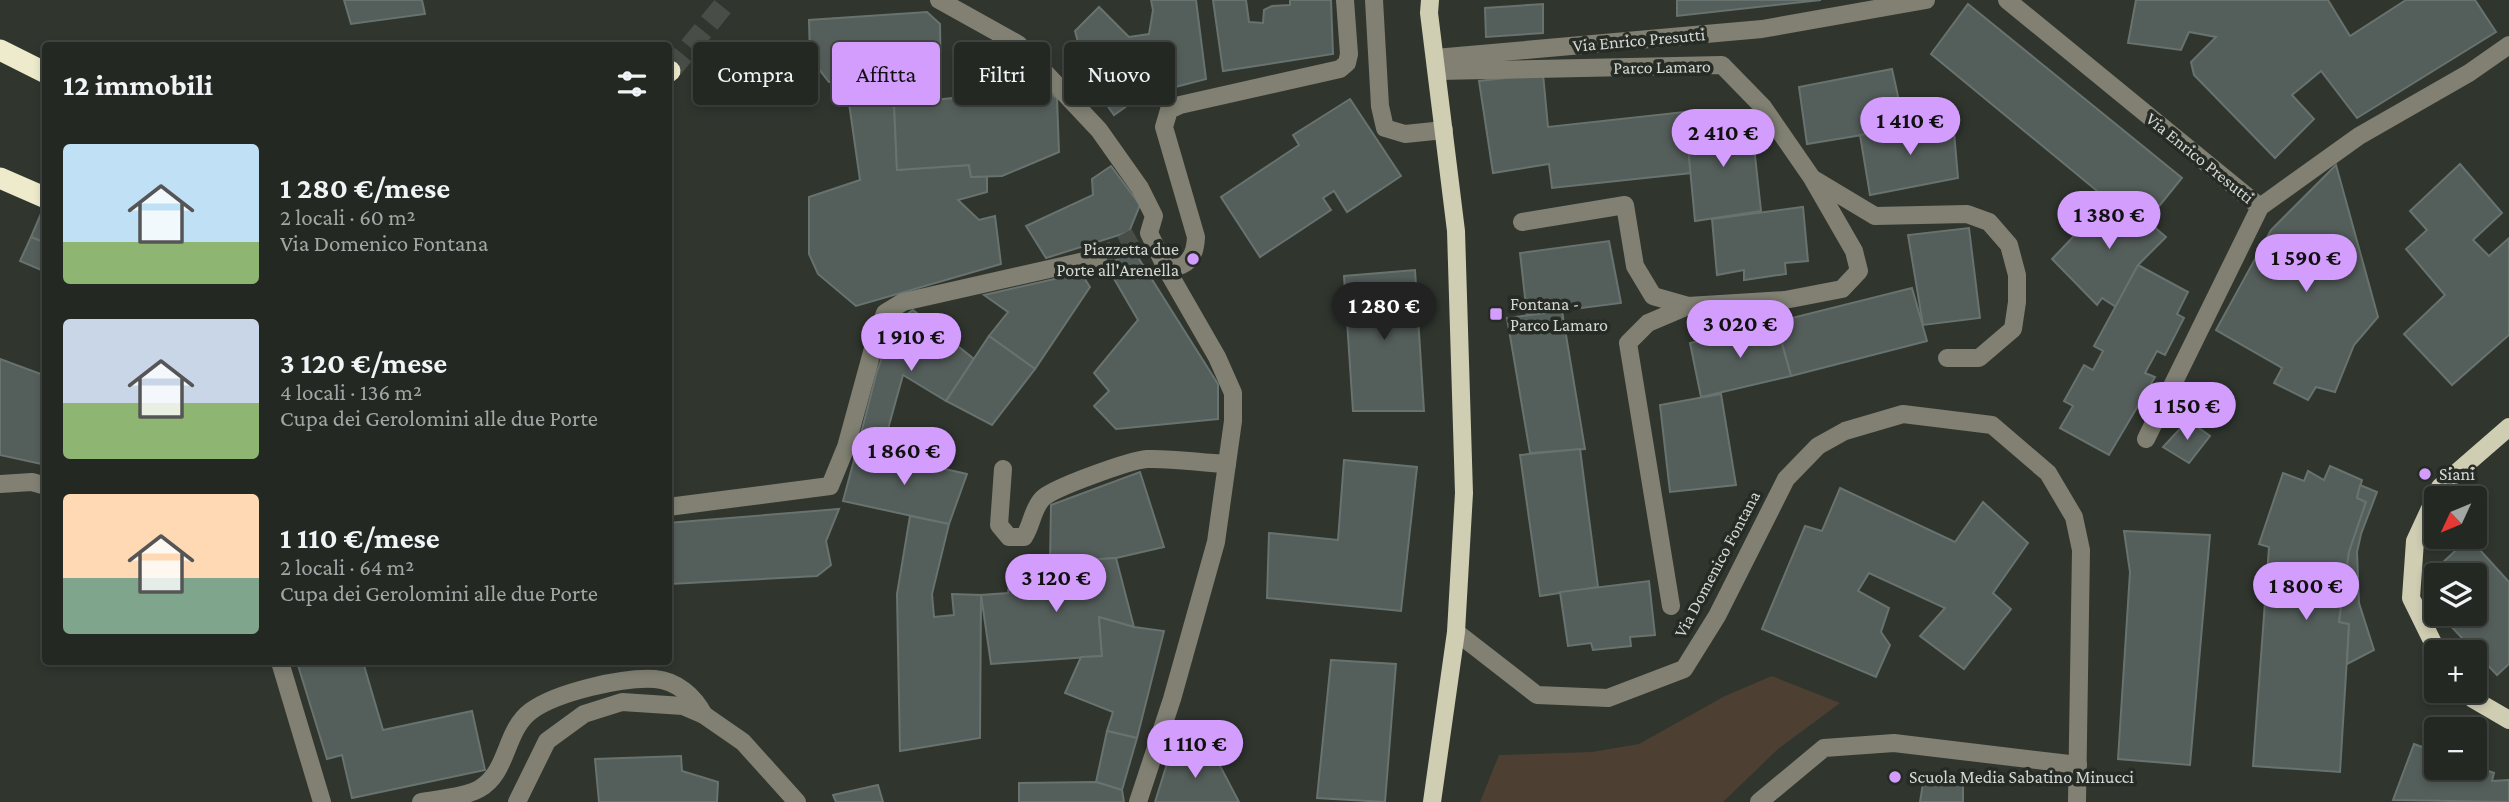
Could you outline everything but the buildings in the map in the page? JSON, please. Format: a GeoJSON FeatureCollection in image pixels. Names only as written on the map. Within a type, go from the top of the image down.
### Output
{"type":"FeatureCollection","features":[{"type":"Feature","properties":{"kind":"highway"},"geometry":{"type":"LineString","coordinates":[[0,50],[42,71]]}},
{"type":"Feature","properties":{"kind":"highway"},"geometry":{"type":"LineString","coordinates":[[0,178],[42,196]]}},
{"type":"Feature","properties":{"kind":"main road"},"geometry":{"type":"LineString","coordinates":[[1430,0],[1429,13],[1456,231],[1464,493],[1456,632],[1432,802]]}},
{"type":"Feature","properties":{"kind":"main road"},"geometry":{"type":"LineString","coordinates":[[2432,640],[2411,598],[2414,541],[2440,487],[2509,427]]}},
{"type":"Feature","properties":{"kind":"main road"},"geometry":{"type":"LineString","coordinates":[[2480,703],[2509,720]]}},
{"type":"Feature","properties":{"kind":"street"},"geometry":{"type":"LineString","coordinates":[[939,0],[1018,44],[1100,130],[1140,188],[1154,216],[1143,235],[1167,270],[1217,357],[1233,393],[1233,421],[1216,542],[1172,699],[1138,802]]}},
{"type":"Feature","properties":{"kind":"street"},"geometry":{"type":"LineString","coordinates":[[1167,270],[1185,265],[1195,251],[1196,237],[1164,127],[1166,115],[1174,106],[1340,69],[1347,63],[1349,54],[1345,0]]}},
{"type":"Feature","properties":{"kind":"street"},"geometry":{"type":"LineString","coordinates":[[1374,0],[1380,106],[1385,128],[1405,134],[1444,130]]}},
{"type":"Feature","properties":{"kind":"street","name":"Via Enrico Presutti"},"geometry":{"type":"LineString","coordinates":[[1436,64],[1762,29],[1926,0]]}},
{"type":"Feature","properties":{"kind":"street","name":"Via Enrico Presutti"},"geometry":{"type":"LineString","coordinates":[[2007,0],[2260,207],[2359,136],[2469,73],[2509,45]]}},
{"type":"Feature","properties":{"kind":"street","name":"Parco Lamaro"},"geometry":{"type":"LineString","coordinates":[[1436,64],[1722,65],[1763,107],[1812,178],[1854,251],[1860,271],[1842,289],[1785,300],[1688,306],[1653,296],[1634,266],[1625,205],[1522,222]]}},
{"type":"Feature","properties":{"kind":"street"},"geometry":{"type":"LineString","coordinates":[[1812,178],[1875,216],[1967,214],[1989,222],[2009,245],[2017,275],[2018,302],[2012,329],[1979,358],[1947,358]]}},
{"type":"Feature","properties":{"kind":"street"},"geometry":{"type":"LineString","coordinates":[[2146,439],[2260,207]]}},
{"type":"Feature","properties":{"kind":"street"},"geometry":{"type":"LineString","coordinates":[[672,506],[830,486],[846,447],[885,313],[903,302],[1098,258]]}},
{"type":"Feature","properties":{"kind":"street"},"geometry":{"type":"LineString","coordinates":[[1671,606],[1628,343],[1648,323],[1688,306]]}},
{"type":"Feature","properties":{"kind":"street","name":"Via Domenico Fontana"},"geometry":{"type":"LineString","coordinates":[[1456,632],[1537,695],[1608,698],[1684,669],[1717,616],[1786,479],[1818,446],[1845,430],[1903,414],[1992,425],[2048,473],[2074,517],[2081,551],[2077,802]]}},
{"type":"Feature","properties":{"kind":"street"},"geometry":{"type":"LineString","coordinates":[[1003,469],[999,525],[1009,537],[1024,537],[1032,526],[1033,514],[1042,499],[1058,488],[1144,459],[1227,464]]}},
{"type":"Feature","properties":{"kind":"street"},"geometry":{"type":"LineString","coordinates":[[0,484],[32,482],[42,485]]}},
{"type":"Feature","properties":{"kind":"street"},"geometry":{"type":"LineString","coordinates":[[281,665],[322,802]]}},
{"type":"Feature","properties":{"kind":"street"},"geometry":{"type":"LineString","coordinates":[[421,802],[477,791],[495,777],[516,728],[530,711],[569,692],[605,684],[656,679],[683,689],[695,698],[704,715]]}},
{"type":"Feature","properties":{"kind":"street"},"geometry":{"type":"LineString","coordinates":[[517,802],[547,741],[584,714],[622,702],[683,706],[704,715],[743,742],[797,802]]}},
{"type":"Feature","properties":{"kind":"street"},"geometry":{"type":"LineString","coordinates":[[1759,802],[1824,748],[1894,743],[2078,765]]}},
{"type":"Feature","properties":{"kind":"shaded area"},"geometry":{"type":"Polygon","coordinates":[[[1772,676],[1840,703],[1778,749],[1723,802],[1480,802],[1499,755],[1592,752],[1639,744],[1725,696],[1772,676]]]}},
{"type":"Feature","properties":{"kind":"tunnel"},"geometry":{"type":"LineString","coordinates":[[672,69],[728,0]]}},
{"type":"Feature","properties":{"kind":"tunnel"},"geometry":{"type":"LineString","coordinates":[[1098,258],[1136,237]]}},
{"type":"Feature","properties":{"kind":"place","name":"Piazzetta due Porte all'Arenella"},"geometry":{"type":"Point","coordinates":[1193,259]}},
{"type":"Feature","properties":{"kind":"place","name":"Fontana - Parco Lamaro"},"geometry":{"type":"Point","coordinates":[1496,314]}},
{"type":"Feature","properties":{"kind":"place","name":"Siani"},"geometry":{"type":"Point","coordinates":[2425,474]}},
{"type":"Feature","properties":{"kind":"place","name":"Scuola Media Sabatino Minucci"},"geometry":{"type":"Point","coordinates":[1895,777]}}]}
